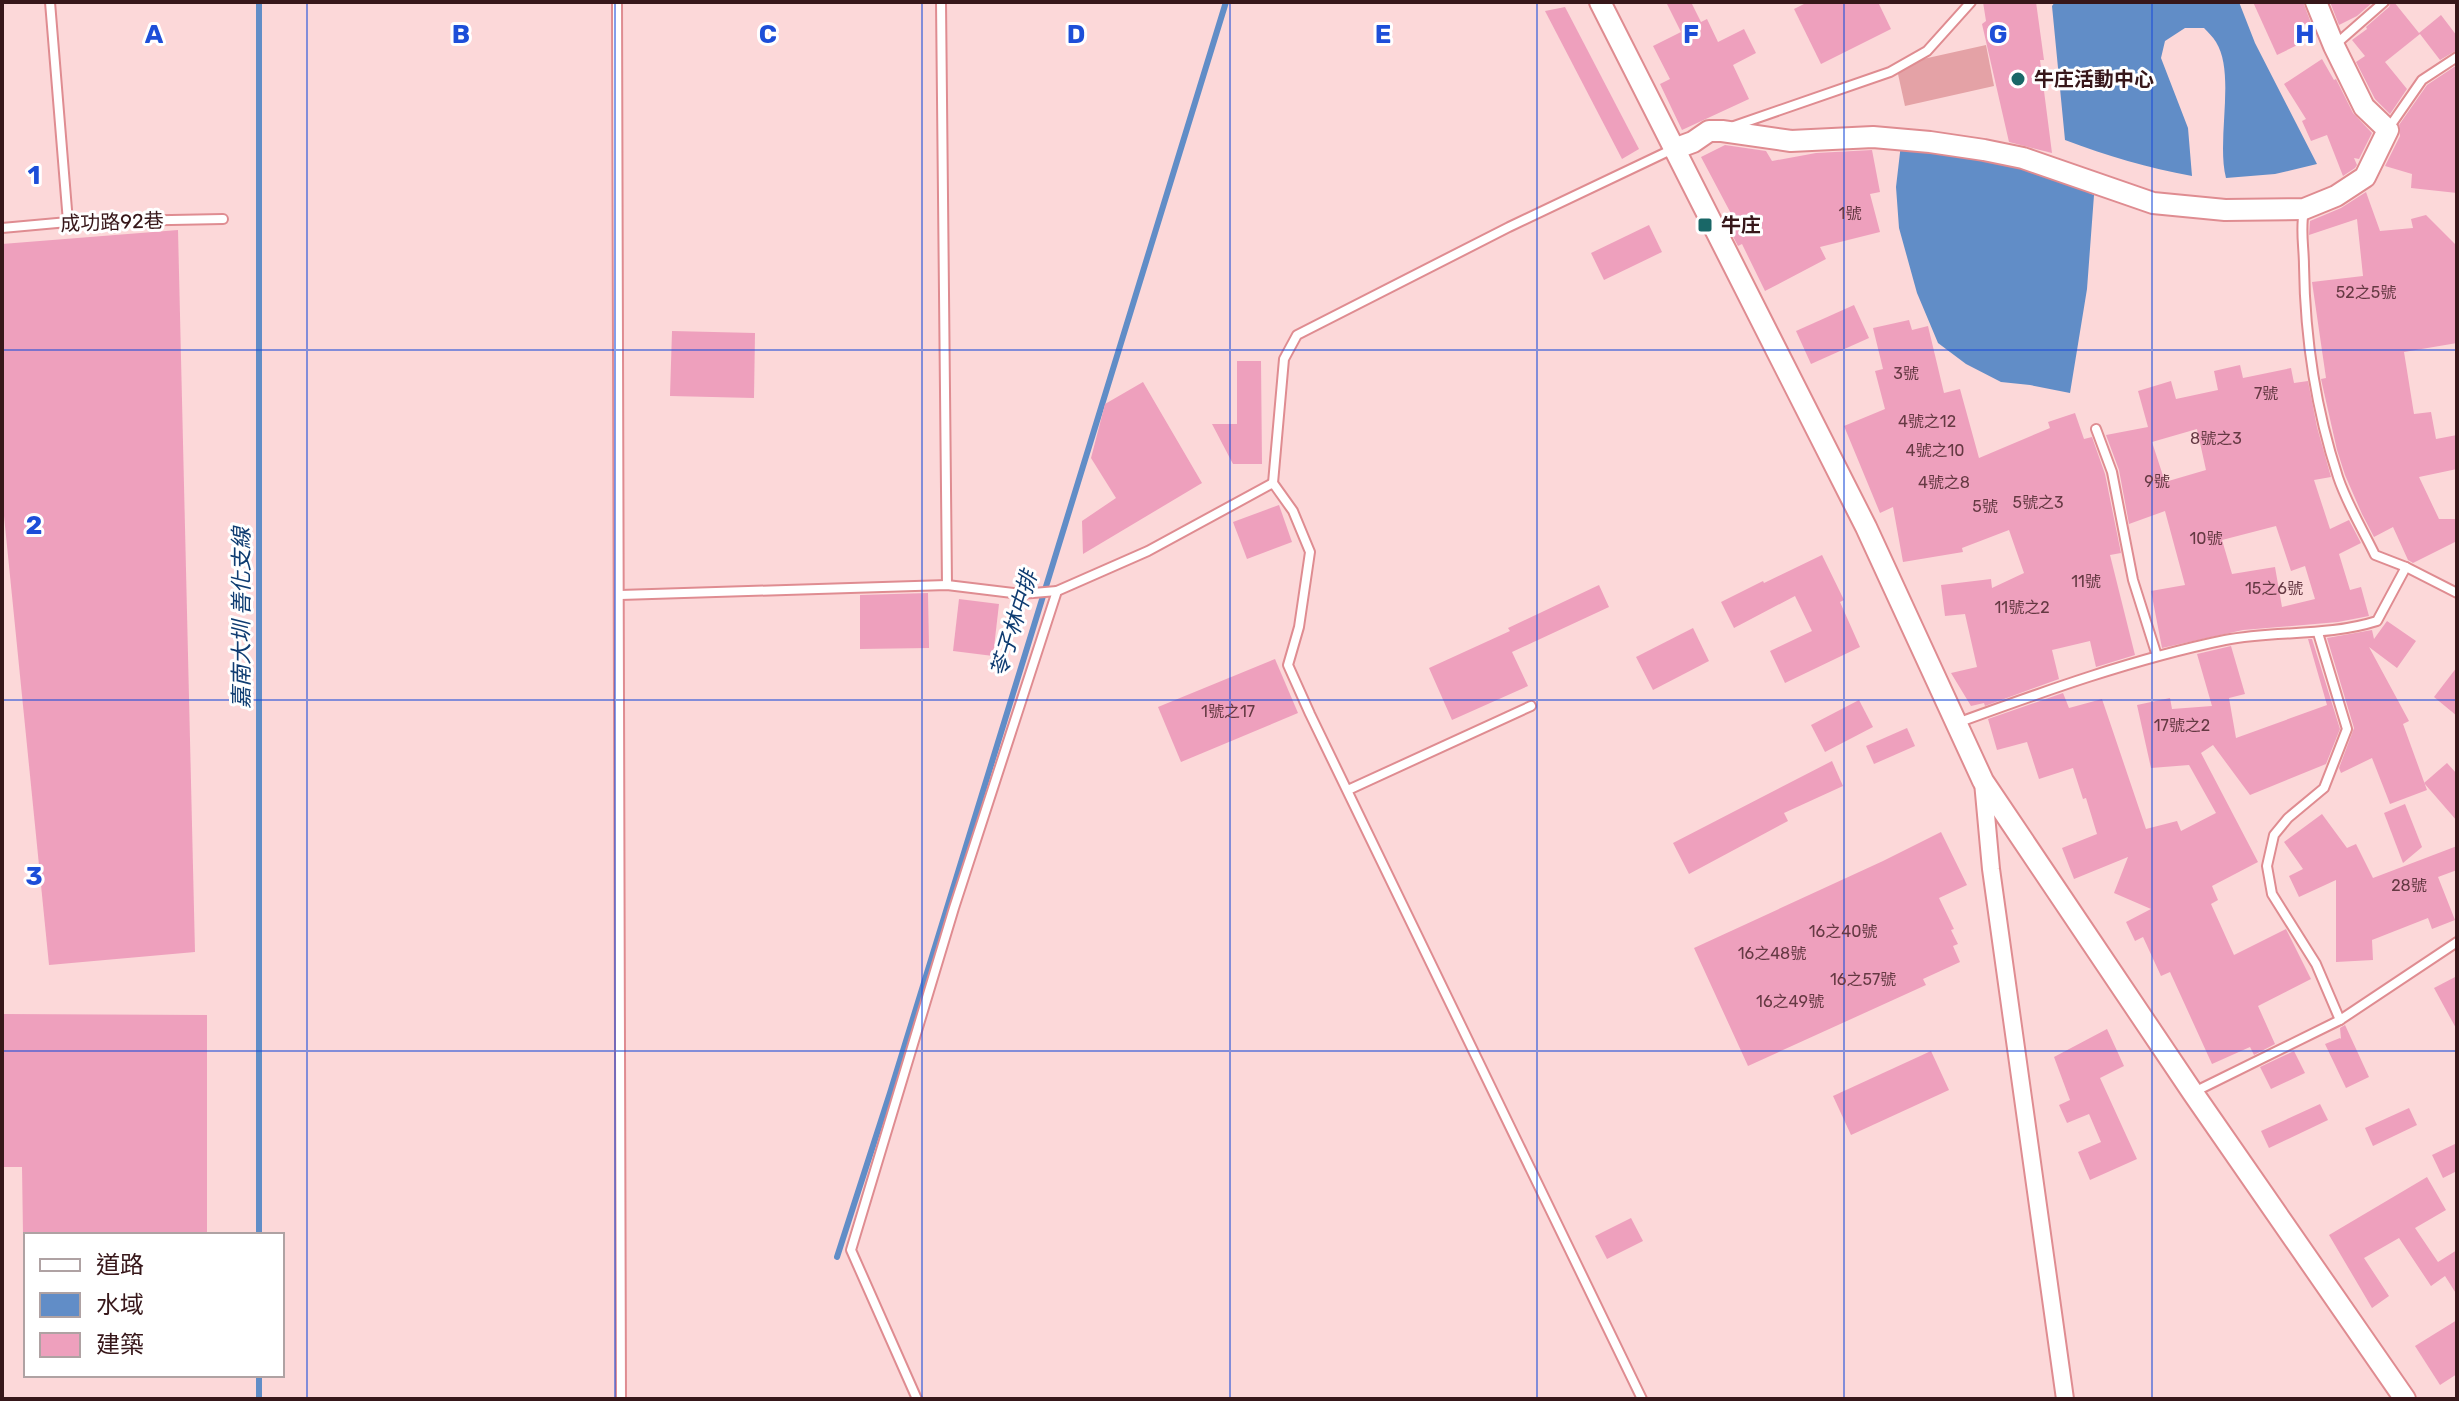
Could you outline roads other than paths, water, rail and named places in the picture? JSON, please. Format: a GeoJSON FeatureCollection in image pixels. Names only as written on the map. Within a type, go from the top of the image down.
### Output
{"type":"FeatureCollection","features":[{"type":"Feature","properties":{"kind":"street"},"geometry":{"type":"LineString","coordinates":[[1600,2],[1866,527],[1983,781],[2193,1093],[2405,1399]]}},
{"type":"Feature","properties":{"kind":"street"},"geometry":{"type":"LineString","coordinates":[[1674,149],[1693,142],[1709,131],[1791,141],[1873,137],[1930,142],[2023,158],[2153,203],[2225,210],[2304,209],[2336,196],[2365,177],[2388,130],[2364,107],[2316,2]]}},
{"type":"Feature","properties":{"kind":"street"},"geometry":{"type":"LineString","coordinates":[[1983,781],[1995,900],[2065,1399]]}},
{"type":"Feature","properties":{"kind":"lane"},"geometry":{"type":"LineString","coordinates":[[50,2],[68,222]]}},
{"type":"Feature","properties":{"kind":"lane"},"geometry":{"type":"LineString","coordinates":[[617,2],[621,1399]]}},
{"type":"Feature","properties":{"kind":"lane"},"geometry":{"type":"LineString","coordinates":[[941,2],[947,585]]}},
{"type":"Feature","properties":{"kind":"lane"},"geometry":{"type":"LineString","coordinates":[[1722,131],[1890,72],[1927,51],[1971,2]]}},
{"type":"Feature","properties":{"kind":"lane"},"geometry":{"type":"LineString","coordinates":[[2334,46],[2384,2]]}},
{"type":"Feature","properties":{"kind":"lane"},"geometry":{"type":"LineString","coordinates":[[2388,130],[2422,80],[2457,57]]}},
{"type":"Feature","properties":{"kind":"lane"},"geometry":{"type":"LineString","coordinates":[[1642,1399],[1288,665],[1299,627],[1310,552],[1293,511],[1273,483],[1284,359],[1297,335],[1509,227],[1674,149]]}},
{"type":"Feature","properties":{"kind":"lane"},"geometry":{"type":"LineString","coordinates":[[2304,209],[2300,226],[2304,249],[2305,316],[2319,401],[2338,479],[2375,555],[2457,593]]}},
{"type":"Feature","properties":{"kind":"lane","name":"成功路92巷"},"geometry":{"type":"LineString","coordinates":[[2,228],[68,222],[223,219]]}},
{"type":"Feature","properties":{"kind":"lane"},"geometry":{"type":"LineString","coordinates":[[2096,429],[2112,472],[2133,580],[2157,656]]}},
{"type":"Feature","properties":{"kind":"lane"},"geometry":{"type":"LineString","coordinates":[[620,595],[947,585],[1021,594],[1054,592],[1148,551],[1273,483]]}},
{"type":"Feature","properties":{"kind":"lane"},"geometry":{"type":"LineString","coordinates":[[1956,724],[2088,676],[2157,656],[2229,640],[2318,633],[2356,628],[2377,621],[2406,567]]}},
{"type":"Feature","properties":{"kind":"lane"},"geometry":{"type":"LineString","coordinates":[[917,1399],[851,1250],[1054,592]]}},
{"type":"Feature","properties":{"kind":"lane"},"geometry":{"type":"LineString","coordinates":[[2318,633],[2347,729],[2324,788],[2288,818],[2274,835],[2267,866],[2272,894],[2316,964],[2340,1020]]}},
{"type":"Feature","properties":{"kind":"lane"},"geometry":{"type":"LineString","coordinates":[[1348,790],[1531,706]]}},
{"type":"Feature","properties":{"kind":"lane"},"geometry":{"type":"LineString","coordinates":[[2193,1093],[2340,1020],[2457,942]]}},
{"type":"Feature","properties":{"kind":"water"},"geometry":{"type":"Polygon","coordinates":[[[2055,2],[2239,2],[2255,43],[2317,164],[2275,174],[2226,178],[2223,145],[2225,71],[2216,42],[2204,28],[2185,28],[2165,41],[2161,58],[2188,128],[2192,176],[2128,161],[2065,140],[2052,6],[2055,2]]]}},
{"type":"Feature","properties":{"kind":"water"},"geometry":{"type":"Polygon","coordinates":[[[1901,144],[1986,157],[2045,174],[2094,195],[2087,289],[2070,393],[2001,382],[1966,364],[1938,343],[1917,293],[1899,228],[1896,187],[1901,144]]]}},
{"type":"Feature","properties":{"kind":"waterway","name":"嘉南大圳 善化支線"},"geometry":{"type":"LineString","coordinates":[[259,2],[259,1233]]}},
{"type":"Feature","properties":{"kind":"waterway","name":"苓子林中排"},"geometry":{"type":"LineString","coordinates":[[837,1257],[1226,2]]}},
{"type":"Feature","properties":{"kind":"waterway","name":"嘉南大圳 善化支線"},"geometry":{"type":"LineString","coordinates":[[259,1377],[259,1399]]}},
{"type":"Feature","properties":{"kind":"place","name":"牛庄活動中心"},"geometry":{"type":"Point","coordinates":[2018,79]}},
{"type":"Feature","properties":{"kind":"place","name":"牛庄"},"geometry":{"type":"Point","coordinates":[1705,225]}}]}
